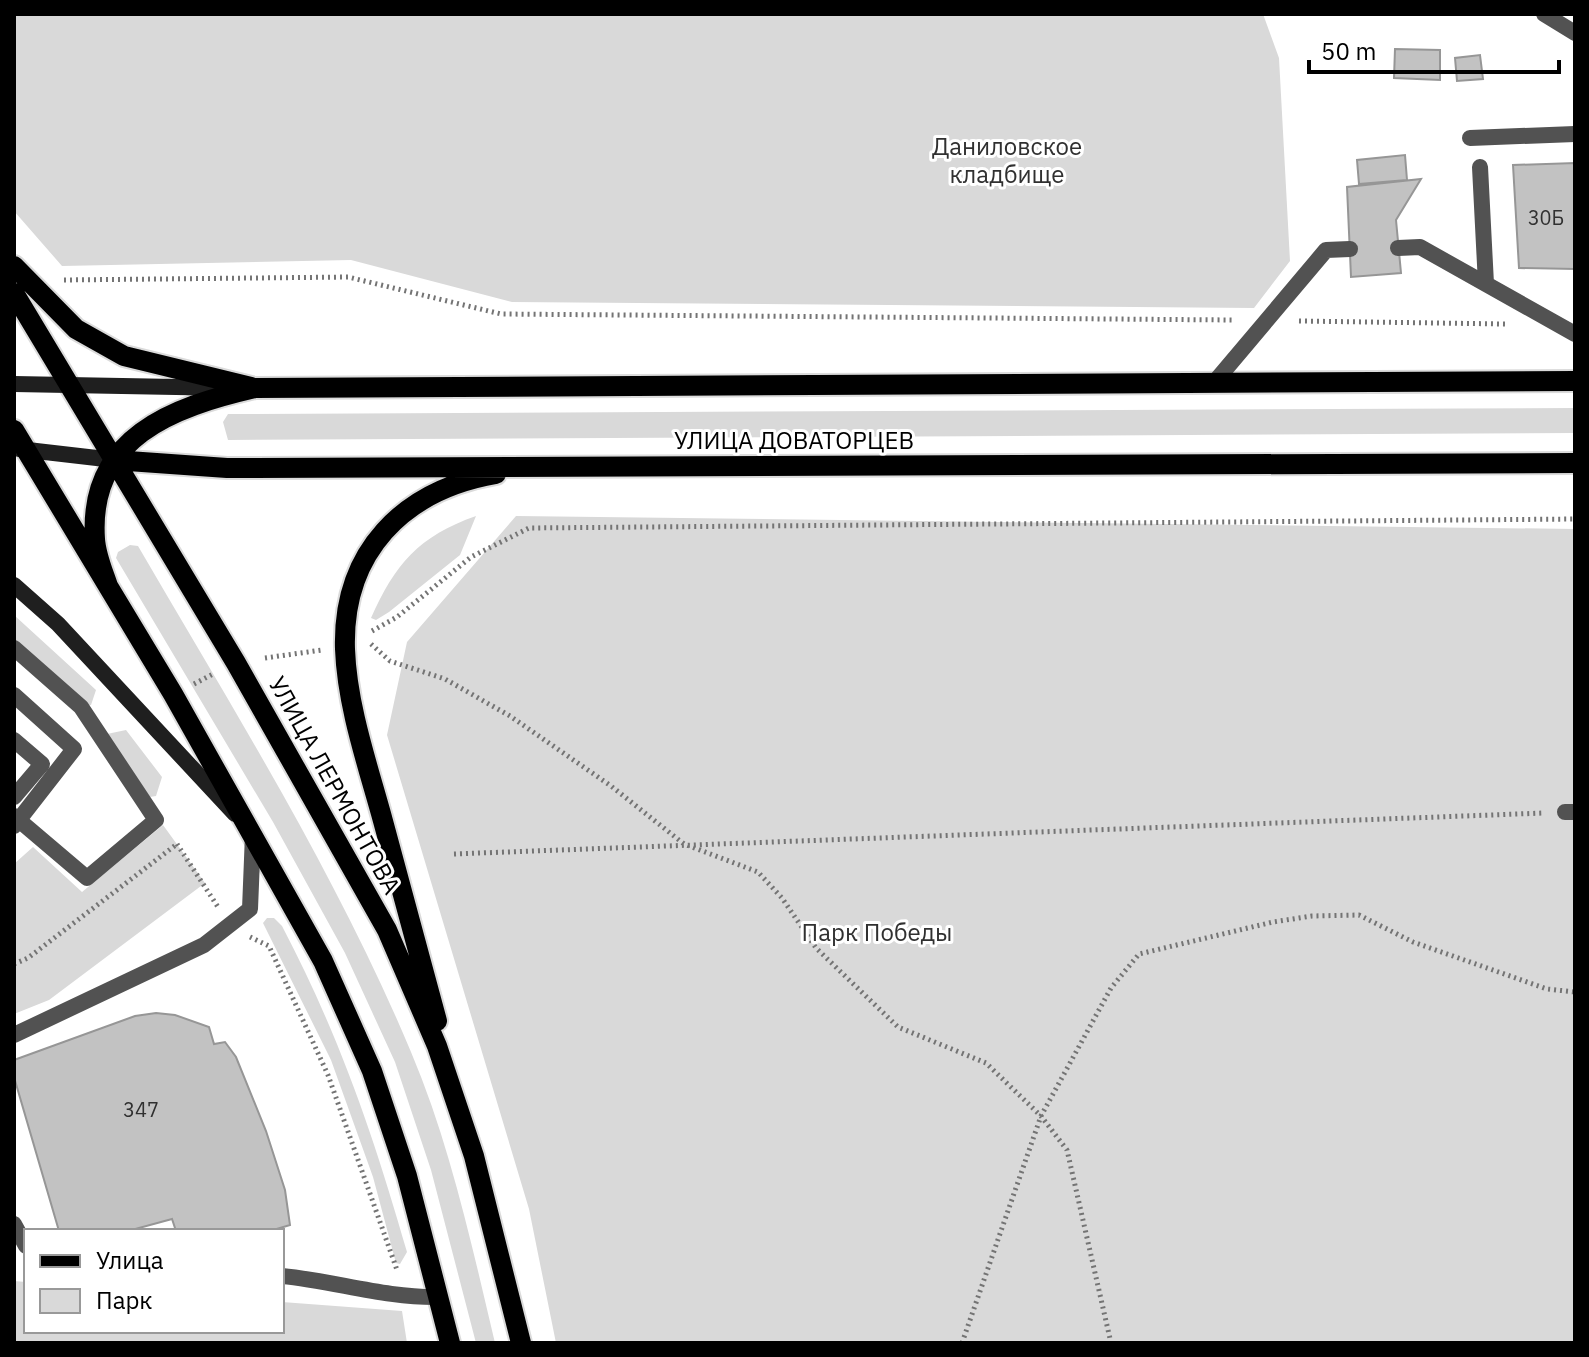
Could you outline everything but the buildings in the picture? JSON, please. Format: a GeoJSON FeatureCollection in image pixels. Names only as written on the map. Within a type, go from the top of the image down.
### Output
{"type":"FeatureCollection","features":[{"type":"Feature","properties":{"kind":"main road"},"geometry":{"type":"LineString","coordinates":[[14,266],[22,290],[76,329],[124,356],[255,388]]}},
{"type":"Feature","properties":{"kind":"main road","name":"УЛИЦА ЛЕРМОНТОВА"},"geometry":{"type":"LineString","coordinates":[[22,290],[68,384],[236,663],[387,930],[437,1046],[474,1156],[521,1343]]}},
{"type":"Feature","properties":{"kind":"main road"},"geometry":{"type":"LineString","coordinates":[[14,384],[255,388],[1575,381]]}},
{"type":"Feature","properties":{"kind":"main road"},"geometry":{"type":"LineString","coordinates":[[108,586],[95,542],[95,501],[114,460],[139,431],[172,412],[255,388]]}},
{"type":"Feature","properties":{"kind":"main road"},"geometry":{"type":"LineString","coordinates":[[14,430],[20,449],[173,694],[323,961],[372,1071],[407,1176],[450,1343]]}},
{"type":"Feature","properties":{"kind":"main road","name":"УЛИЦА ДОВАТОРЦЕВ"},"geometry":{"type":"LineString","coordinates":[[20,449],[227,468],[1575,463]]}},
{"type":"Feature","properties":{"kind":"main road"},"geometry":{"type":"LineString","coordinates":[[474,1156],[362,744],[345,646],[352,581],[371,545],[399,516],[433,495],[482,477],[541,467]]}},
{"type":"Feature","properties":{"kind":"main road"},"geometry":{"type":"LineString","coordinates":[[14,585],[58,624],[188,768],[253,832]]}},
{"type":"Feature","properties":{"kind":"lane"},"geometry":{"type":"LineString","coordinates":[[1544,14],[1575,33]]}},
{"type":"Feature","properties":{"kind":"lane"},"geometry":{"type":"LineString","coordinates":[[1470,138],[1575,134]]}},
{"type":"Feature","properties":{"kind":"lane"},"geometry":{"type":"LineString","coordinates":[[1480,167],[1486,284]]}},
{"type":"Feature","properties":{"kind":"lane"},"geometry":{"type":"LineString","coordinates":[[1398,248],[1420,247],[1575,334]]}},
{"type":"Feature","properties":{"kind":"lane"},"geometry":{"type":"LineString","coordinates":[[1213,384],[1326,250],[1350,249]]}},
{"type":"Feature","properties":{"kind":"lane"},"geometry":{"type":"LineString","coordinates":[[14,648],[81,707],[156,820],[87,878],[16,820],[74,749],[14,695]]}},
{"type":"Feature","properties":{"kind":"lane"},"geometry":{"type":"LineString","coordinates":[[14,740],[42,764],[14,797]]}},
{"type":"Feature","properties":{"kind":"lane"},"geometry":{"type":"LineString","coordinates":[[14,1035],[204,945],[250,909],[253,832]]}},
{"type":"Feature","properties":{"kind":"lane"},"geometry":{"type":"LineString","coordinates":[[14,1224],[24,1242]]}},
{"type":"Feature","properties":{"kind":"lane"},"geometry":{"type":"LineString","coordinates":[[284,1276],[328,1280],[411,1297],[439,1297]]}},
{"type":"Feature","properties":{"kind":"path"},"geometry":{"type":"LineString","coordinates":[[22,290],[74,278],[348,277],[501,314],[1515,324]]}},
{"type":"Feature","properties":{"kind":"path"},"geometry":{"type":"LineString","coordinates":[[1111,1343],[1067,1150],[1041,1116],[986,1063],[898,1027],[816,948],[782,898],[758,872],[684,844],[611,786],[510,716],[445,679],[390,661],[363,636],[397,617],[471,557],[529,528],[1575,519]]}},
{"type":"Feature","properties":{"kind":"path"},"geometry":{"type":"LineString","coordinates":[[173,694],[236,663],[345,646]]}},
{"type":"Feature","properties":{"kind":"path"},"geometry":{"type":"LineString","coordinates":[[454,854],[1570,812]]}},
{"type":"Feature","properties":{"kind":"path"},"geometry":{"type":"LineString","coordinates":[[177,844],[228,926],[269,946],[328,1075],[399,1275],[411,1297]]}},
{"type":"Feature","properties":{"kind":"path"},"geometry":{"type":"LineString","coordinates":[[962,1343],[1041,1116],[1111,988],[1132,960],[1148,950],[1187,945],[1286,920],[1359,915],[1413,942],[1547,989],[1575,992]]}},
{"type":"Feature","properties":{"kind":"green space","name":"Даниловское кладбище"},"geometry":{"type":"Polygon","coordinates":[[[14,14],[1263,14],[1279,58],[1290,261],[1254,308],[512,302],[351,260],[62,266],[14,211],[14,14]]]}},
{"type":"Feature","properties":{"kind":"green space"},"geometry":{"type":"Polygon","coordinates":[[[1575,408],[1575,433],[228,440],[223,422],[228,414],[1575,408]]]}},
{"type":"Feature","properties":{"kind":"green space"},"geometry":{"type":"Polygon","coordinates":[[[476,516],[460,555],[389,612],[376,620],[371,618],[390,582],[411,554],[439,533],[476,516]]]}},
{"type":"Feature","properties":{"kind":"green space","name":"Парк Победы"},"geometry":{"type":"Polygon","coordinates":[[[516,516],[1575,529],[1575,1343],[556,1343],[529,1209],[387,735],[407,642],[516,516]]]}},
{"type":"Feature","properties":{"kind":"green space"},"geometry":{"type":"Polygon","coordinates":[[[130,545],[138,546],[247,732],[351,921],[382,986],[437,1123],[459,1196],[495,1343],[476,1343],[431,1170],[395,1062],[345,953],[273,822],[116,558],[118,552],[130,545]]]}},
{"type":"Feature","properties":{"kind":"green space"},"geometry":{"type":"Polygon","coordinates":[[[14,615],[96,690],[91,705],[84,706],[14,645],[14,615]]]}},
{"type":"Feature","properties":{"kind":"green space"},"geometry":{"type":"Polygon","coordinates":[[[126,730],[162,777],[156,796],[150,797],[107,734],[126,730]]]}},
{"type":"Feature","properties":{"kind":"green space"},"geometry":{"type":"Polygon","coordinates":[[[163,825],[205,883],[49,1000],[14,1014],[14,864],[33,847],[82,892],[163,825]]]}},
{"type":"Feature","properties":{"kind":"green space"},"geometry":{"type":"Polygon","coordinates":[[[267,918],[274,918],[282,926],[354,1086],[407,1252],[400,1264],[396,1263],[373,1177],[331,1060],[263,923],[267,918]]]}},
{"type":"Feature","properties":{"kind":"green space"},"geometry":{"type":"Polygon","coordinates":[[[14,1281],[24,1282],[24,1333],[284,1333],[284,1302],[402,1311],[407,1343],[14,1343],[14,1281]]]}}]}
